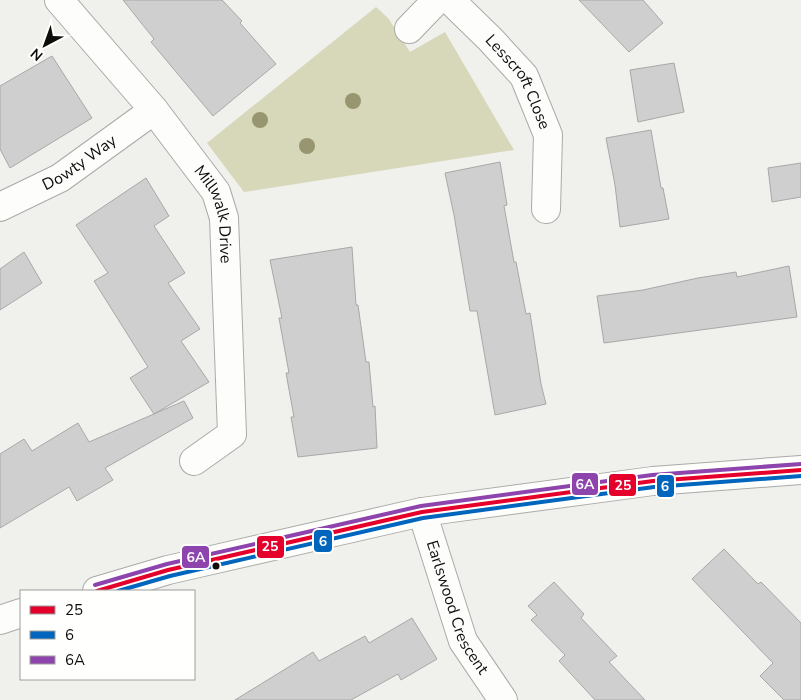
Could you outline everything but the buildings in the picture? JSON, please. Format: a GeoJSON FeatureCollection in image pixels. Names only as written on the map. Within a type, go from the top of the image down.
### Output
{"type":"FeatureCollection","features":[{"type":"Feature","properties":{"kind":"street","name":"Millwalk Drive"},"geometry":{"type":"LineString","coordinates":[[59,0],[154,110],[216,192],[224,218],[232,434],[194,461]]}},
{"type":"Feature","properties":{"kind":"street"},"geometry":{"type":"LineString","coordinates":[[409,30],[437,0]]}},
{"type":"Feature","properties":{"kind":"street","name":"Lesscroft Close"},"geometry":{"type":"LineString","coordinates":[[450,0],[524,76],[548,135],[546,209]]}},
{"type":"Feature","properties":{"kind":"street","name":"Dowty Way"},"geometry":{"type":"LineString","coordinates":[[0,207],[60,178],[154,110]]}},
{"type":"Feature","properties":{"kind":"street"},"geometry":{"type":"LineString","coordinates":[[100,590],[168,570],[422,512],[653,481],[801,470]]}},
{"type":"Feature","properties":{"kind":"street","name":"Earlswood Crescent"},"geometry":{"type":"LineString","coordinates":[[422,512],[464,641],[503,700]]}},
{"type":"Feature","properties":{"kind":"street"},"geometry":{"type":"LineString","coordinates":[[0,620],[20,614]]}},
{"type":"Feature","properties":{"kind":"green space"},"geometry":{"type":"Polygon","coordinates":[[[376,7],[388,18],[410,52],[445,32],[514,150],[244,192],[207,143],[376,7]]]}},
{"type":"Feature","properties":{"kind":"transit line","name":"6A"},"geometry":{"type":"LineString","coordinates":[[95,585],[167,564],[421,506],[652,475],[801,464]]}},
{"type":"Feature","properties":{"kind":"transit line","name":"25"},"geometry":{"type":"LineString","coordinates":[[100,590],[168,570],[422,512],[653,481],[801,470]]}},
{"type":"Feature","properties":{"kind":"transit line","name":"6"},"geometry":{"type":"LineString","coordinates":[[121,590],[170,576],[423,518],[654,487],[801,476]]}}]}
